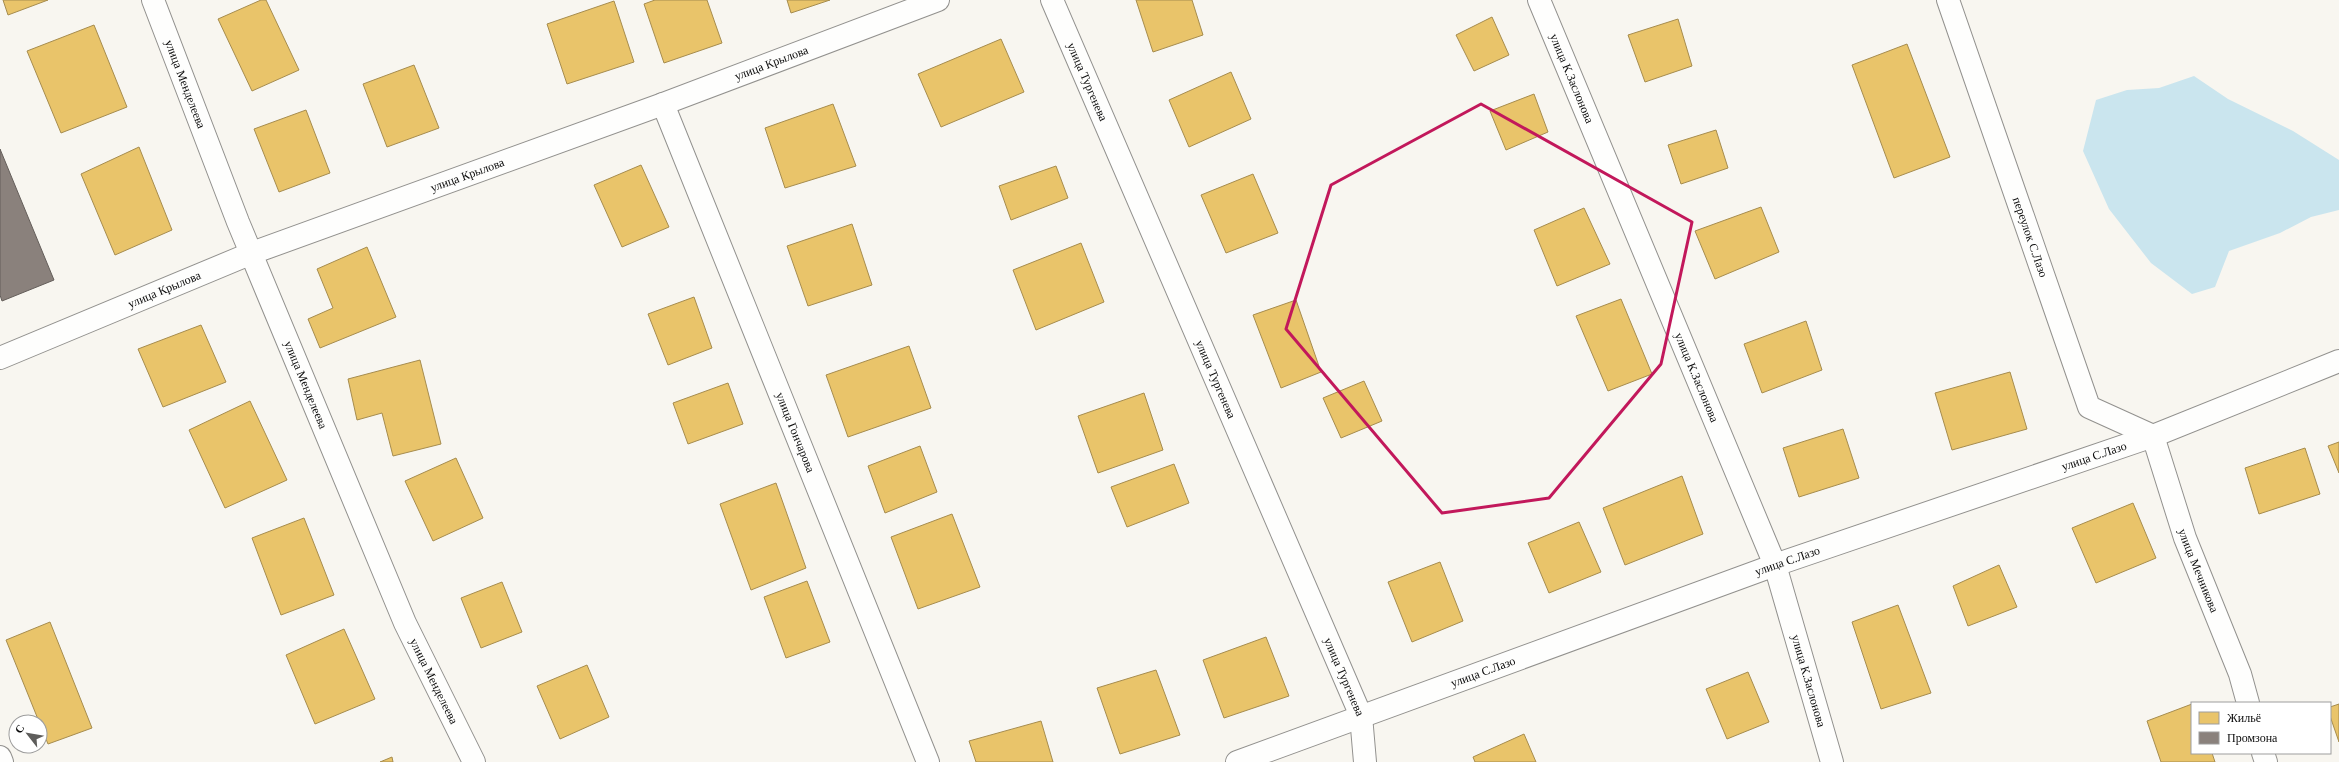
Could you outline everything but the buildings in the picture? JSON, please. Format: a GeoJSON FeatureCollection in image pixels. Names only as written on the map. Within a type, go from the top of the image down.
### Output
{"type":"FeatureCollection","features":[{"type":"Feature","properties":{"kind":"street","name":"улица Менделеева"},"geometry":{"type":"LineString","coordinates":[[153,0],[238,222],[405,623],[474,762]]}},
{"type":"Feature","properties":{"kind":"street","name":"улица Крылова"},"geometry":{"type":"LineString","coordinates":[[0,358],[252,253],[663,104],[938,0]]}},
{"type":"Feature","properties":{"kind":"street","name":"улица Тургенева"},"geometry":{"type":"LineString","coordinates":[[1052,0],[1361,716],[1365,762]]}},
{"type":"Feature","properties":{"kind":"street","name":"улица К.Заслонова"},"geometry":{"type":"LineString","coordinates":[[1539,0],[1775,565],[1832,762]]}},
{"type":"Feature","properties":{"kind":"street","name":"переулок С.Лазо"},"geometry":{"type":"LineString","coordinates":[[1948,0],[2089,407],[2153,436]]}},
{"type":"Feature","properties":{"kind":"street","name":"улица Гончарова"},"geometry":{"type":"LineString","coordinates":[[663,104],[928,762]]}},
{"type":"Feature","properties":{"kind":"street","name":"улица С.Лазо"},"geometry":{"type":"LineString","coordinates":[[1237,762],[1775,565],[2153,436],[2339,361]]}},
{"type":"Feature","properties":{"kind":"street","name":"улица Мечникова"},"geometry":{"type":"LineString","coordinates":[[2153,436],[2185,538],[2240,674],[2248,702]]}},
{"type":"Feature","properties":{"kind":"street"},"geometry":{"type":"LineString","coordinates":[[0,757],[2,762]]}},
{"type":"Feature","properties":{"kind":"highlighted area"},"geometry":{"type":"Polygon","coordinates":[[[1481,104],[1692,222],[1661,364],[1549,498],[1442,513],[1286,329],[1331,185],[1481,104]]]}},
{"type":"Feature","properties":{"kind":"water"},"geometry":{"type":"Polygon","coordinates":[[[2194,76],[2228,99],[2293,131],[2339,160],[2339,210],[2311,217],[2280,233],[2229,251],[2215,287],[2192,294],[2151,263],[2109,209],[2083,151],[2096,100],[2127,90],[2159,88],[2194,76]]]}}]}
